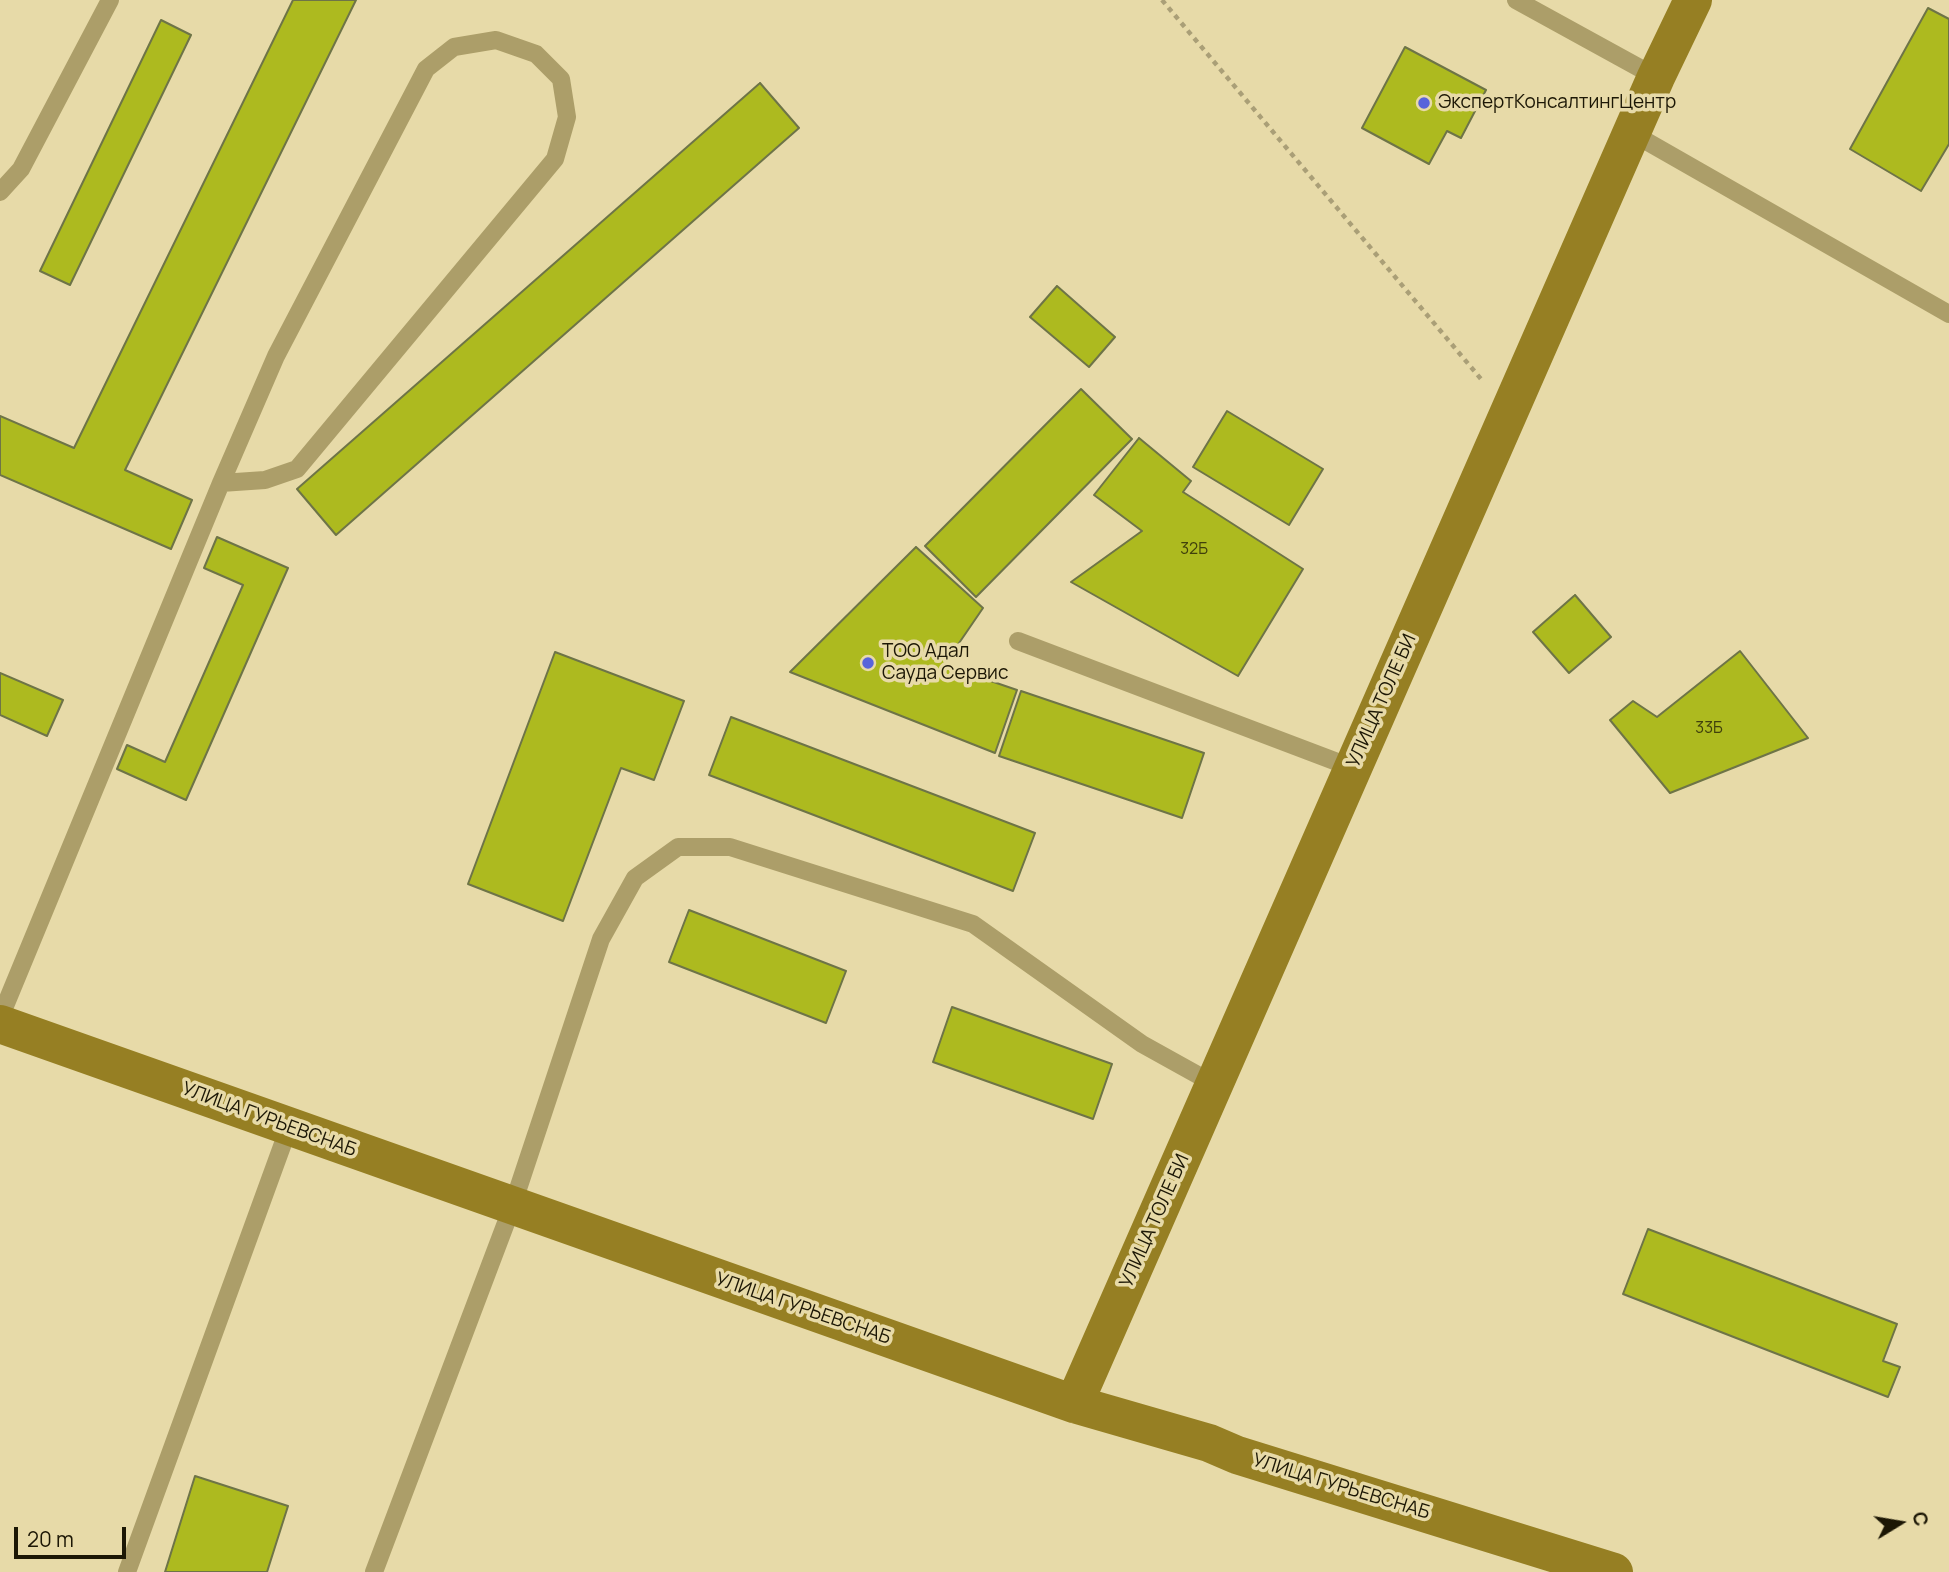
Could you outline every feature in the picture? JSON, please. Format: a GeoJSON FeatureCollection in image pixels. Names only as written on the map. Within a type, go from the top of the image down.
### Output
{"type":"FeatureCollection","features":[{"type":"Feature","properties":{"kind":"street","name":"УЛИЦА ТОЛЕ БИ"},"geometry":{"type":"LineString","coordinates":[[1074,1404],[1656,77],[1693,0]]}},
{"type":"Feature","properties":{"kind":"street","name":"УЛИЦА ГУРЬЕВСНАБ"},"geometry":{"type":"LineString","coordinates":[[0,1024],[1074,1404],[1209,1443],[1237,1455],[1614,1572]]}},
{"type":"Feature","properties":{"kind":"lane"},"geometry":{"type":"LineString","coordinates":[[0,192],[21,169],[110,0]]}},
{"type":"Feature","properties":{"kind":"lane"},"geometry":{"type":"LineString","coordinates":[[1516,0],[1656,77]]}},
{"type":"Feature","properties":{"kind":"lane"},"geometry":{"type":"LineString","coordinates":[[0,1018],[221,483],[276,356],[426,69],[454,47],[496,40],[536,54],[561,79],[567,117],[555,159],[297,469],[265,480],[221,483]]}},
{"type":"Feature","properties":{"kind":"lane"},"geometry":{"type":"LineString","coordinates":[[1632,133],[1949,314]]}},
{"type":"Feature","properties":{"kind":"lane"},"geometry":{"type":"LineString","coordinates":[[1018,641],[1353,768]]}},
{"type":"Feature","properties":{"kind":"lane"},"geometry":{"type":"LineString","coordinates":[[374,1572],[513,1207],[601,939],[635,878],[677,847],[730,847],[973,924],[1142,1044],[1214,1084]]}},
{"type":"Feature","properties":{"kind":"lane"},"geometry":{"type":"LineString","coordinates":[[127,1572],[289,1127]]}},
{"type":"Feature","properties":{"kind":"path"},"geometry":{"type":"LineString","coordinates":[[1163,0],[1509,412]]}},
{"type":"Feature","properties":{"kind":"building"},"geometry":{"type":"Polygon","coordinates":[[[293,0],[356,0],[125,470],[192,500],[171,549],[0,475],[0,416],[74,448],[293,0]]]}},
{"type":"Feature","properties":{"kind":"building"},"geometry":{"type":"Polygon","coordinates":[[[1928,8],[1949,19],[1949,144],[1921,191],[1850,149],[1928,8]]]}},
{"type":"Feature","properties":{"kind":"building"},"geometry":{"type":"Polygon","coordinates":[[[161,20],[191,35],[70,285],[40,271],[161,20]]]}},
{"type":"Feature","properties":{"kind":"building"},"geometry":{"type":"Polygon","coordinates":[[[1405,47],[1486,90],[1461,138],[1447,131],[1429,164],[1362,128],[1405,47]]]}},
{"type":"Feature","properties":{"kind":"building"},"geometry":{"type":"Polygon","coordinates":[[[760,83],[799,128],[336,535],[297,489],[760,83]]]}},
{"type":"Feature","properties":{"kind":"building"},"geometry":{"type":"Polygon","coordinates":[[[1057,286],[1115,337],[1089,367],[1030,317],[1057,286]]]}},
{"type":"Feature","properties":{"kind":"building"},"geometry":{"type":"Polygon","coordinates":[[[1081,389],[1132,439],[976,597],[925,546],[1081,389]]]}},
{"type":"Feature","properties":{"kind":"building"},"geometry":{"type":"Polygon","coordinates":[[[1227,411],[1323,469],[1289,525],[1193,467],[1227,411]]]}},
{"type":"Feature","properties":{"kind":"building"},"geometry":{"type":"Polygon","coordinates":[[[1139,438],[1191,481],[1183,492],[1303,569],[1238,676],[1071,582],[1142,531],[1094,495],[1139,438]]]}},
{"type":"Feature","properties":{"kind":"building"},"geometry":{"type":"Polygon","coordinates":[[[217,537],[288,568],[186,800],[117,769],[127,745],[165,762],[243,585],[204,568],[217,537]]]}},
{"type":"Feature","properties":{"kind":"building"},"geometry":{"type":"Polygon","coordinates":[[[916,547],[983,608],[944,665],[1017,690],[995,753],[790,672],[916,547]]]}},
{"type":"Feature","properties":{"kind":"building"},"geometry":{"type":"Polygon","coordinates":[[[1575,595],[1611,637],[1569,673],[1533,632],[1575,595]]]}},
{"type":"Feature","properties":{"kind":"building"},"geometry":{"type":"Polygon","coordinates":[[[1740,651],[1808,738],[1670,793],[1610,720],[1633,701],[1657,717],[1740,651]]]}},
{"type":"Feature","properties":{"kind":"building"},"geometry":{"type":"Polygon","coordinates":[[[555,652],[684,701],[654,780],[621,768],[563,921],[468,884],[555,652]]]}},
{"type":"Feature","properties":{"kind":"building"},"geometry":{"type":"Polygon","coordinates":[[[0,673],[63,700],[47,736],[0,715],[0,673]]]}},
{"type":"Feature","properties":{"kind":"building"},"geometry":{"type":"Polygon","coordinates":[[[1021,691],[1204,753],[1182,818],[999,756],[1021,691]]]}},
{"type":"Feature","properties":{"kind":"building"},"geometry":{"type":"Polygon","coordinates":[[[731,717],[1035,833],[1013,891],[709,775],[731,717]]]}},
{"type":"Feature","properties":{"kind":"building"},"geometry":{"type":"Polygon","coordinates":[[[689,910],[846,971],[826,1023],[669,962],[689,910]]]}},
{"type":"Feature","properties":{"kind":"building"},"geometry":{"type":"Polygon","coordinates":[[[952,1007],[1112,1064],[1093,1119],[933,1062],[952,1007]]]}},
{"type":"Feature","properties":{"kind":"building"},"geometry":{"type":"Polygon","coordinates":[[[1648,1229],[1897,1324],[1883,1361],[1900,1367],[1888,1397],[1623,1294],[1648,1229]]]}},
{"type":"Feature","properties":{"kind":"building"},"geometry":{"type":"Polygon","coordinates":[[[195,1476],[288,1506],[267,1572],[165,1572],[195,1476]]]}},
{"type":"Feature","properties":{"kind":"place","name":"ЭкспертКонсалтингЦентр"},"geometry":{"type":"Point","coordinates":[1424,103]}},
{"type":"Feature","properties":{"kind":"place","name":"ТОО Адал Сауда Сервис"},"geometry":{"type":"Point","coordinates":[868,663]}}]}
